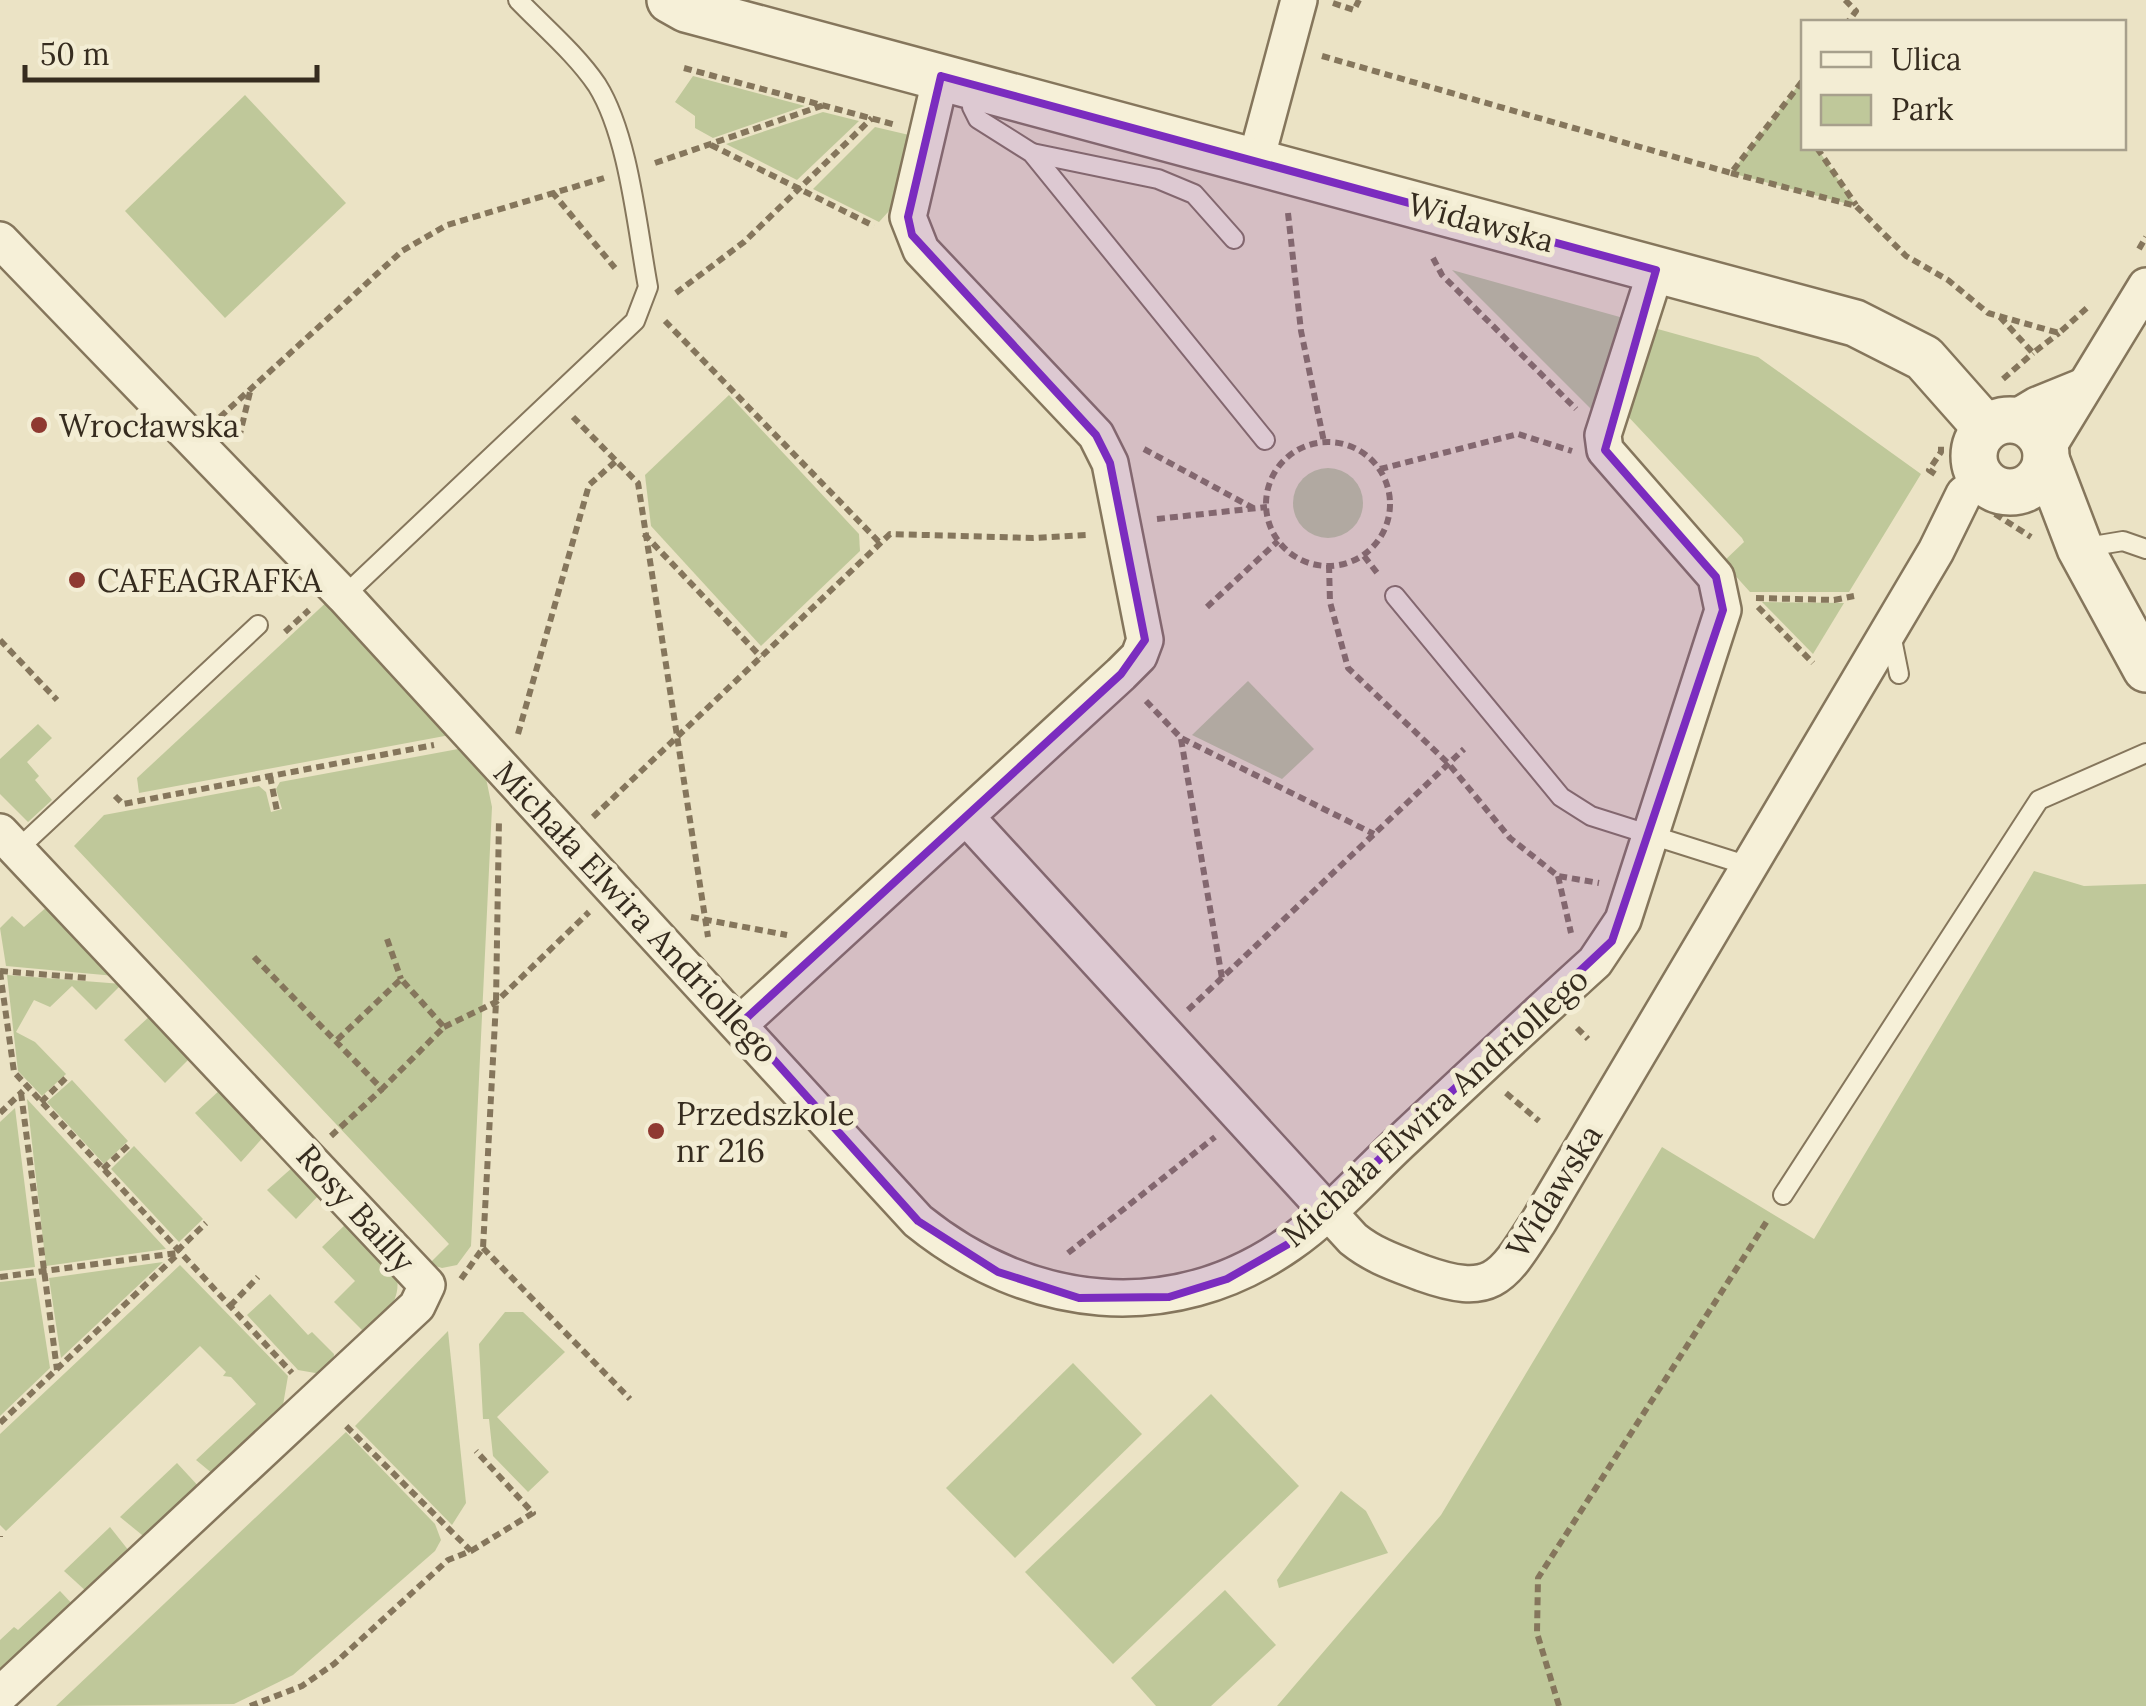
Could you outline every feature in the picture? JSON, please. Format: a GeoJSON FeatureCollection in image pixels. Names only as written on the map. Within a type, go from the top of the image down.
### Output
{"type":"FeatureCollection","features":[{"type":"Feature","properties":{"kind":"street","name":"Widawska"},"geometry":{"type":"LineString","coordinates":[[670,0],[686,9],[1854,323],[1896,340],[1924,358],[1999,424],[2038,432],[2047,454]]}},
{"type":"Feature","properties":{"kind":"street"},"geometry":{"type":"LineString","coordinates":[[1256,160],[1299,0]]}},
{"type":"Feature","properties":{"kind":"street"},"geometry":{"type":"LineString","coordinates":[[741,1024],[1121,674],[1139,656],[1145,640],[1110,463],[1096,434],[921,250],[910,226],[908,217],[928,133],[957,81]]}},
{"type":"Feature","properties":{"kind":"street","name":"Michała Elwira Andriollego"},"geometry":{"type":"LineString","coordinates":[[0,240],[344,596],[702,981],[918,1221],[948,1245],[998,1272],[1078,1298],[1169,1297],[1227,1278],[1290,1244],[1581,975],[1612,941],[1634,888],[1723,610],[1716,578],[1605,439]]}},
{"type":"Feature","properties":{"kind":"street"},"geometry":{"type":"LineString","coordinates":[[1605,439],[1656,270]]}},
{"type":"Feature","properties":{"kind":"street","name":"Widawska"},"geometry":{"type":"LineString","coordinates":[[968,818],[1327,1210],[1373,1255],[1456,1285],[1478,1286],[1514,1261],[1539,1221],[1890,628],[1964,494],[1994,487],[2034,485],[2138,275]]}},
{"type":"Feature","properties":{"kind":"street"},"geometry":{"type":"LineString","coordinates":[[2080,548],[1994,487],[1973,454],[1999,424],[2084,386]]}},
{"type":"Feature","properties":{"kind":"street"},"geometry":{"type":"LineString","coordinates":[[2047,454],[2080,548],[2146,669]]}},
{"type":"Feature","properties":{"kind":"street","name":"Rosy Bailly"},"geometry":{"type":"LineString","coordinates":[[0,1695],[417,1306],[427,1286],[310,1156],[5,837]]}},
{"type":"Feature","properties":{"kind":"lane"},"geometry":{"type":"LineString","coordinates":[[344,596],[649,306],[626,172],[606,102],[597,86],[518,0]]}},
{"type":"Feature","properties":{"kind":"lane"},"geometry":{"type":"LineString","coordinates":[[957,81],[978,119],[1032,153],[1265,440]]}},
{"type":"Feature","properties":{"kind":"lane"},"geometry":{"type":"LineString","coordinates":[[1032,153],[1158,178],[1194,194],[1234,239]]}},
{"type":"Feature","properties":{"kind":"lane"},"geometry":{"type":"LineString","coordinates":[[2080,548],[2123,540],[2146,548]]}},
{"type":"Feature","properties":{"kind":"lane"},"geometry":{"type":"LineString","coordinates":[[1395,596],[1561,797],[1592,816],[1750,866]]}},
{"type":"Feature","properties":{"kind":"lane"},"geometry":{"type":"LineString","coordinates":[[5,837],[98,777],[258,625]]}},
{"type":"Feature","properties":{"kind":"lane"},"geometry":{"type":"LineString","coordinates":[[1890,628],[1898,674]]}},
{"type":"Feature","properties":{"kind":"lane"},"geometry":{"type":"LineString","coordinates":[[1783,1196],[2039,800],[2146,752]]}},
{"type":"Feature","properties":{"kind":"path"},"geometry":{"type":"LineString","coordinates":[[1323,0],[1354,10],[1360,0]]}},
{"type":"Feature","properties":{"kind":"path"},"geometry":{"type":"LineString","coordinates":[[1846,0],[1856,12],[1850,20]]}},
{"type":"Feature","properties":{"kind":"path"},"geometry":{"type":"LineString","coordinates":[[1306,52],[1856,206]]}},
{"type":"Feature","properties":{"kind":"path"},"geometry":{"type":"LineString","coordinates":[[684,68],[928,133]]}},
{"type":"Feature","properties":{"kind":"path"},"geometry":{"type":"LineString","coordinates":[[1731,172],[1801,83]]}},
{"type":"Feature","properties":{"kind":"path"},"geometry":{"type":"LineString","coordinates":[[194,442],[402,251],[448,225],[626,172],[824,105]]}},
{"type":"Feature","properties":{"kind":"path"},"geometry":{"type":"LineString","coordinates":[[649,306],[744,242],[872,118]]}},
{"type":"Feature","properties":{"kind":"path"},"geometry":{"type":"LineString","coordinates":[[710,144],[860,222],[877,227],[910,226]]}},
{"type":"Feature","properties":{"kind":"path"},"geometry":{"type":"LineString","coordinates":[[1818,150],[1856,206],[1906,256],[1948,280],[1988,313],[2059,333]]}},
{"type":"Feature","properties":{"kind":"path"},"geometry":{"type":"LineString","coordinates":[[552,192],[649,306],[880,544]]}},
{"type":"Feature","properties":{"kind":"path"},"geometry":{"type":"LineString","coordinates":[[1287,202],[1301,331],[1324,442]]}},
{"type":"Feature","properties":{"kind":"path"},"geometry":{"type":"LineString","coordinates":[[2138,275],[2146,238]]}},
{"type":"Feature","properties":{"kind":"path"},"geometry":{"type":"LineString","coordinates":[[1380,468],[1518,434],[1588,456],[1605,439],[1442,275],[1433,258]]}},
{"type":"Feature","properties":{"kind":"path"},"geometry":{"type":"LineString","coordinates":[[2000,316],[2033,353],[2097,299]]}},
{"type":"Feature","properties":{"kind":"path"},"geometry":{"type":"LineString","coordinates":[[555,398],[638,483],[714,970],[702,981]]}},
{"type":"Feature","properties":{"kind":"path"},"geometry":{"type":"LineString","coordinates":[[1096,434],[1130,442],[1253,508]]}},
{"type":"Feature","properties":{"kind":"path"},"geometry":{"type":"LineString","coordinates":[[1324,442],[1340,442],[1363,451],[1380,468],[1390,491],[1390,515],[1380,538],[1364,556],[1329,565],[1294,556],[1278,541],[1267,506],[1276,470],[1293,452],[1324,442]]}},
{"type":"Feature","properties":{"kind":"path"},"geometry":{"type":"LineString","coordinates":[[427,1286],[458,1284],[483,1248],[496,1002],[499,797],[589,485],[616,460]]}},
{"type":"Feature","properties":{"kind":"path"},"geometry":{"type":"LineString","coordinates":[[570,839],[890,534],[1033,538],[1267,506]]}},
{"type":"Feature","properties":{"kind":"path"},"geometry":{"type":"LineString","coordinates":[[644,533],[761,657]]}},
{"type":"Feature","properties":{"kind":"path"},"geometry":{"type":"LineString","coordinates":[[1207,606],[1278,541]]}},
{"type":"Feature","properties":{"kind":"path"},"geometry":{"type":"LineString","coordinates":[[1329,565],[1330,602],[1348,668],[1448,764],[1510,838],[1558,876],[1634,888]]}},
{"type":"Feature","properties":{"kind":"path"},"geometry":{"type":"LineString","coordinates":[[1814,663],[1750,598],[1834,600],[1854,596]]}},
{"type":"Feature","properties":{"kind":"path"},"geometry":{"type":"LineString","coordinates":[[0,640],[57,700]]}},
{"type":"Feature","properties":{"kind":"path"},"geometry":{"type":"LineString","coordinates":[[1121,674],[1180,738],[1374,834]]}},
{"type":"Feature","properties":{"kind":"path"},"geometry":{"type":"LineString","coordinates":[[98,777],[123,804],[474,737]]}},
{"type":"Feature","properties":{"kind":"path"},"geometry":{"type":"LineString","coordinates":[[1180,738],[1222,978]]}},
{"type":"Feature","properties":{"kind":"path"},"geometry":{"type":"LineString","coordinates":[[1203,996],[1464,749]]}},
{"type":"Feature","properties":{"kind":"path"},"geometry":{"type":"LineString","coordinates":[[270,776],[277,811]]}},
{"type":"Feature","properties":{"kind":"path"},"geometry":{"type":"LineString","coordinates":[[1558,876],[1581,975]]}},
{"type":"Feature","properties":{"kind":"path"},"geometry":{"type":"LineString","coordinates":[[310,1156],[444,1027],[496,1002],[615,887]]}},
{"type":"Feature","properties":{"kind":"path"},"geometry":{"type":"LineString","coordinates":[[650,926],[664,912],[830,942]]}},
{"type":"Feature","properties":{"kind":"path"},"geometry":{"type":"LineString","coordinates":[[387,939],[401,979],[444,1027]]}},
{"type":"Feature","properties":{"kind":"path"},"geometry":{"type":"LineString","coordinates":[[254,958],[382,1089]]}},
{"type":"Feature","properties":{"kind":"path"},"geometry":{"type":"LineString","coordinates":[[56,1370],[24,1090],[14,1072],[0,971],[122,981],[134,969]]}},
{"type":"Feature","properties":{"kind":"path"},"geometry":{"type":"LineString","coordinates":[[336,1042],[401,979]]}},
{"type":"Feature","properties":{"kind":"path"},"geometry":{"type":"LineString","coordinates":[[41,1102],[68,1076]]}},
{"type":"Feature","properties":{"kind":"path"},"geometry":{"type":"LineString","coordinates":[[24,1090],[41,1102],[178,1252],[471,1550]]}},
{"type":"Feature","properties":{"kind":"path"},"geometry":{"type":"LineString","coordinates":[[0,1113],[24,1090]]}},
{"type":"Feature","properties":{"kind":"path"},"geometry":{"type":"LineString","coordinates":[[1034,1284],[1244,1115]]}},
{"type":"Feature","properties":{"kind":"path"},"geometry":{"type":"LineString","coordinates":[[103,1169],[131,1143]]}},
{"type":"Feature","properties":{"kind":"path"},"geometry":{"type":"LineString","coordinates":[[1558,1706],[1537,1633],[1538,1578],[1772,1214]]}},
{"type":"Feature","properties":{"kind":"path"},"geometry":{"type":"LineString","coordinates":[[0,1424],[206,1223]]}},
{"type":"Feature","properties":{"kind":"path"},"geometry":{"type":"LineString","coordinates":[[483,1248],[630,1398]]}},
{"type":"Feature","properties":{"kind":"path"},"geometry":{"type":"LineString","coordinates":[[0,1277],[178,1252]]}},
{"type":"Feature","properties":{"kind":"path"},"geometry":{"type":"LineString","coordinates":[[230,1306],[258,1277]]}},
{"type":"Feature","properties":{"kind":"path"},"geometry":{"type":"LineString","coordinates":[[250,1706],[302,1686],[334,1664],[448,1560],[533,1513],[476,1452]]}},
{"type":"Feature","properties":{"kind":"highlighted area"},"geometry":{"type":"Polygon","coordinates":[[[941,76],[1656,270],[1605,450],[1716,577],[1723,610],[1612,941],[1290,1243],[1227,1279],[1169,1297],[1079,1298],[998,1272],[918,1221],[741,1023],[1121,674],[1145,640],[1110,463],[1096,435],[912,235],[908,217],[941,76]]]}},
{"type":"Feature","properties":{"kind":"green space"},"geometry":{"type":"Polygon","coordinates":[[[693,76],[805,106],[713,138],[695,128],[695,116],[675,102],[693,76]]]}},
{"type":"Feature","properties":{"kind":"green space"},"geometry":{"type":"Polygon","coordinates":[[[1801,82],[1801,150],[1818,150],[1856,206],[1731,173],[1801,82]]]}},
{"type":"Feature","properties":{"kind":"green space"},"geometry":{"type":"Polygon","coordinates":[[[245,95],[346,203],[225,318],[125,211],[245,95]]]}},
{"type":"Feature","properties":{"kind":"green space"},"geometry":{"type":"Polygon","coordinates":[[[823,112],[859,121],[797,180],[726,144],[823,112]]]}},
{"type":"Feature","properties":{"kind":"green space"},"geometry":{"type":"Polygon","coordinates":[[[875,127],[922,138],[899,200],[879,222],[813,189],[875,127]]]}},
{"type":"Feature","properties":{"kind":"green space"},"geometry":{"type":"Polygon","coordinates":[[[1452,270],[1627,319],[1602,411],[1592,410],[1452,270]]]}},
{"type":"Feature","properties":{"kind":"green space"},"geometry":{"type":"Polygon","coordinates":[[[1647,326],[1758,357],[1921,474],[1849,592],[1750,592],[1723,562],[1744,542],[1742,538],[1623,411],[1647,326]]]}},
{"type":"Feature","properties":{"kind":"green space"},"geometry":{"type":"Polygon","coordinates":[[[729,395],[859,534],[860,551],[761,646],[651,526],[645,475],[729,395]]]}},
{"type":"Feature","properties":{"kind":"green space"},"geometry":{"type":"Polygon","coordinates":[[[1328,468],[1352,479],[1363,503],[1352,527],[1328,538],[1304,527],[1293,503],[1304,479],[1328,468]]]}},
{"type":"Feature","properties":{"kind":"green space"},"geometry":{"type":"Polygon","coordinates":[[[331,598],[450,735],[139,793],[137,778],[331,598]]]}},
{"type":"Feature","properties":{"kind":"green space"},"geometry":{"type":"Polygon","coordinates":[[[1762,602],[1844,603],[1813,654],[1762,602]]]}},
{"type":"Feature","properties":{"kind":"green space"},"geometry":{"type":"Polygon","coordinates":[[[1248,681],[1314,749],[1282,779],[1192,735],[1248,681]]]}},
{"type":"Feature","properties":{"kind":"green space"},"geometry":{"type":"Polygon","coordinates":[[[38,724],[52,738],[27,762],[39,776],[35,780],[52,800],[28,822],[0,794],[0,759],[38,724]]]}},
{"type":"Feature","properties":{"kind":"green space"},"geometry":{"type":"Polygon","coordinates":[[[469,747],[482,759],[492,807],[471,1246],[457,1265],[442,1268],[429,1264],[449,1244],[74,846],[104,815],[259,786],[266,792],[271,812],[282,809],[276,789],[280,782],[469,747]]]}},
{"type":"Feature","properties":{"kind":"green space"},"geometry":{"type":"Polygon","coordinates":[[[2034,871],[2084,886],[2146,884],[2146,1706],[1277,1706],[1441,1515],[1662,1147],[1814,1239],[2034,871]]]}},
{"type":"Feature","properties":{"kind":"green space"},"geometry":{"type":"Polygon","coordinates":[[[49,905],[115,976],[6,966],[0,928],[12,916],[24,927],[49,905]]]}},
{"type":"Feature","properties":{"kind":"green space"},"geometry":{"type":"Polygon","coordinates":[[[7,975],[122,984],[96,1010],[72,986],[50,1007],[34,1000],[16,1032],[35,1042],[66,1074],[42,1096],[18,1071],[7,975]]]}},
{"type":"Feature","properties":{"kind":"green space"},"geometry":{"type":"Polygon","coordinates":[[[151,1015],[190,1058],[165,1083],[124,1040],[151,1015]]]}},
{"type":"Feature","properties":{"kind":"green space"},"geometry":{"type":"Polygon","coordinates":[[[72,1080],[128,1141],[104,1164],[47,1102],[72,1080]]]}},
{"type":"Feature","properties":{"kind":"green space"},"geometry":{"type":"Polygon","coordinates":[[[221,1089],[265,1135],[241,1162],[195,1113],[221,1089]]]}},
{"type":"Feature","properties":{"kind":"green space"},"geometry":{"type":"Polygon","coordinates":[[[27,1099],[166,1249],[46,1266],[27,1099]]]}},
{"type":"Feature","properties":{"kind":"green space"},"geometry":{"type":"Polygon","coordinates":[[[15,1108],[35,1267],[0,1271],[0,1122],[15,1108]]]}},
{"type":"Feature","properties":{"kind":"green space"},"geometry":{"type":"Polygon","coordinates":[[[134,1146],[203,1219],[179,1242],[111,1169],[134,1146]]]}},
{"type":"Feature","properties":{"kind":"green space"},"geometry":{"type":"Polygon","coordinates":[[[293,1167],[320,1194],[296,1219],[267,1190],[293,1167]]]}},
{"type":"Feature","properties":{"kind":"green space"},"geometry":{"type":"Polygon","coordinates":[[[347,1223],[397,1277],[393,1302],[364,1332],[334,1302],[355,1281],[322,1247],[347,1223]]]}},
{"type":"Feature","properties":{"kind":"green space"},"geometry":{"type":"Polygon","coordinates":[[[163,1262],[61,1358],[49,1278],[163,1262]]]}},
{"type":"Feature","properties":{"kind":"green space"},"geometry":{"type":"Polygon","coordinates":[[[180,1265],[288,1376],[282,1411],[213,1474],[196,1460],[256,1404],[231,1377],[223,1376],[226,1372],[200,1346],[6,1531],[0,1525],[0,1434],[180,1265]]]}},
{"type":"Feature","properties":{"kind":"green space"},"geometry":{"type":"Polygon","coordinates":[[[36,1278],[50,1368],[0,1416],[0,1282],[36,1278]]]}},
{"type":"Feature","properties":{"kind":"green space"},"geometry":{"type":"Polygon","coordinates":[[[270,1294],[308,1335],[312,1332],[334,1354],[333,1364],[321,1374],[298,1370],[247,1315],[270,1294]]]}},
{"type":"Feature","properties":{"kind":"green space"},"geometry":{"type":"Polygon","coordinates":[[[505,1312],[523,1312],[565,1352],[497,1417],[549,1472],[528,1492],[493,1456],[489,1419],[483,1419],[479,1344],[505,1312]]]}},
{"type":"Feature","properties":{"kind":"green space"},"geometry":{"type":"Polygon","coordinates":[[[448,1331],[466,1503],[452,1525],[355,1426],[448,1331]]]}},
{"type":"Feature","properties":{"kind":"green space"},"geometry":{"type":"Polygon","coordinates":[[[1073,1363],[1142,1434],[1015,1558],[946,1488],[1073,1363]]]}},
{"type":"Feature","properties":{"kind":"green space"},"geometry":{"type":"Polygon","coordinates":[[[1211,1394],[1299,1486],[1113,1664],[1025,1572],[1211,1394]]]}},
{"type":"Feature","properties":{"kind":"green space"},"geometry":{"type":"Polygon","coordinates":[[[346,1432],[435,1524],[441,1540],[435,1551],[293,1675],[234,1704],[56,1706],[346,1432]]]}},
{"type":"Feature","properties":{"kind":"green space"},"geometry":{"type":"Polygon","coordinates":[[[177,1463],[201,1489],[147,1539],[120,1517],[177,1463]]]}},
{"type":"Feature","properties":{"kind":"green space"},"geometry":{"type":"Polygon","coordinates":[[[1341,1491],[1366,1511],[1388,1553],[1279,1588],[1277,1580],[1341,1491]]]}},
{"type":"Feature","properties":{"kind":"green space"},"geometry":{"type":"Polygon","coordinates":[[[110,1527],[129,1551],[87,1592],[64,1571],[110,1527]]]}},
{"type":"Feature","properties":{"kind":"green space"},"geometry":{"type":"Polygon","coordinates":[[[1225,1590],[1276,1645],[1211,1706],[1156,1706],[1131,1678],[1225,1590]]]}},
{"type":"Feature","properties":{"kind":"green space"},"geometry":{"type":"Polygon","coordinates":[[[60,1591],[75,1607],[0,1673],[0,1640],[14,1627],[18,1630],[60,1591]]]}},
{"type":"Feature","properties":{"kind":"place","name":"Wrocławska"},"geometry":{"type":"Point","coordinates":[39,425]}},
{"type":"Feature","properties":{"kind":"place","name":"CAFEAGRAFKA"},"geometry":{"type":"Point","coordinates":[77,580]}},
{"type":"Feature","properties":{"kind":"place","name":"Przedszkole nr 216"},"geometry":{"type":"Point","coordinates":[656,1131]}}]}
